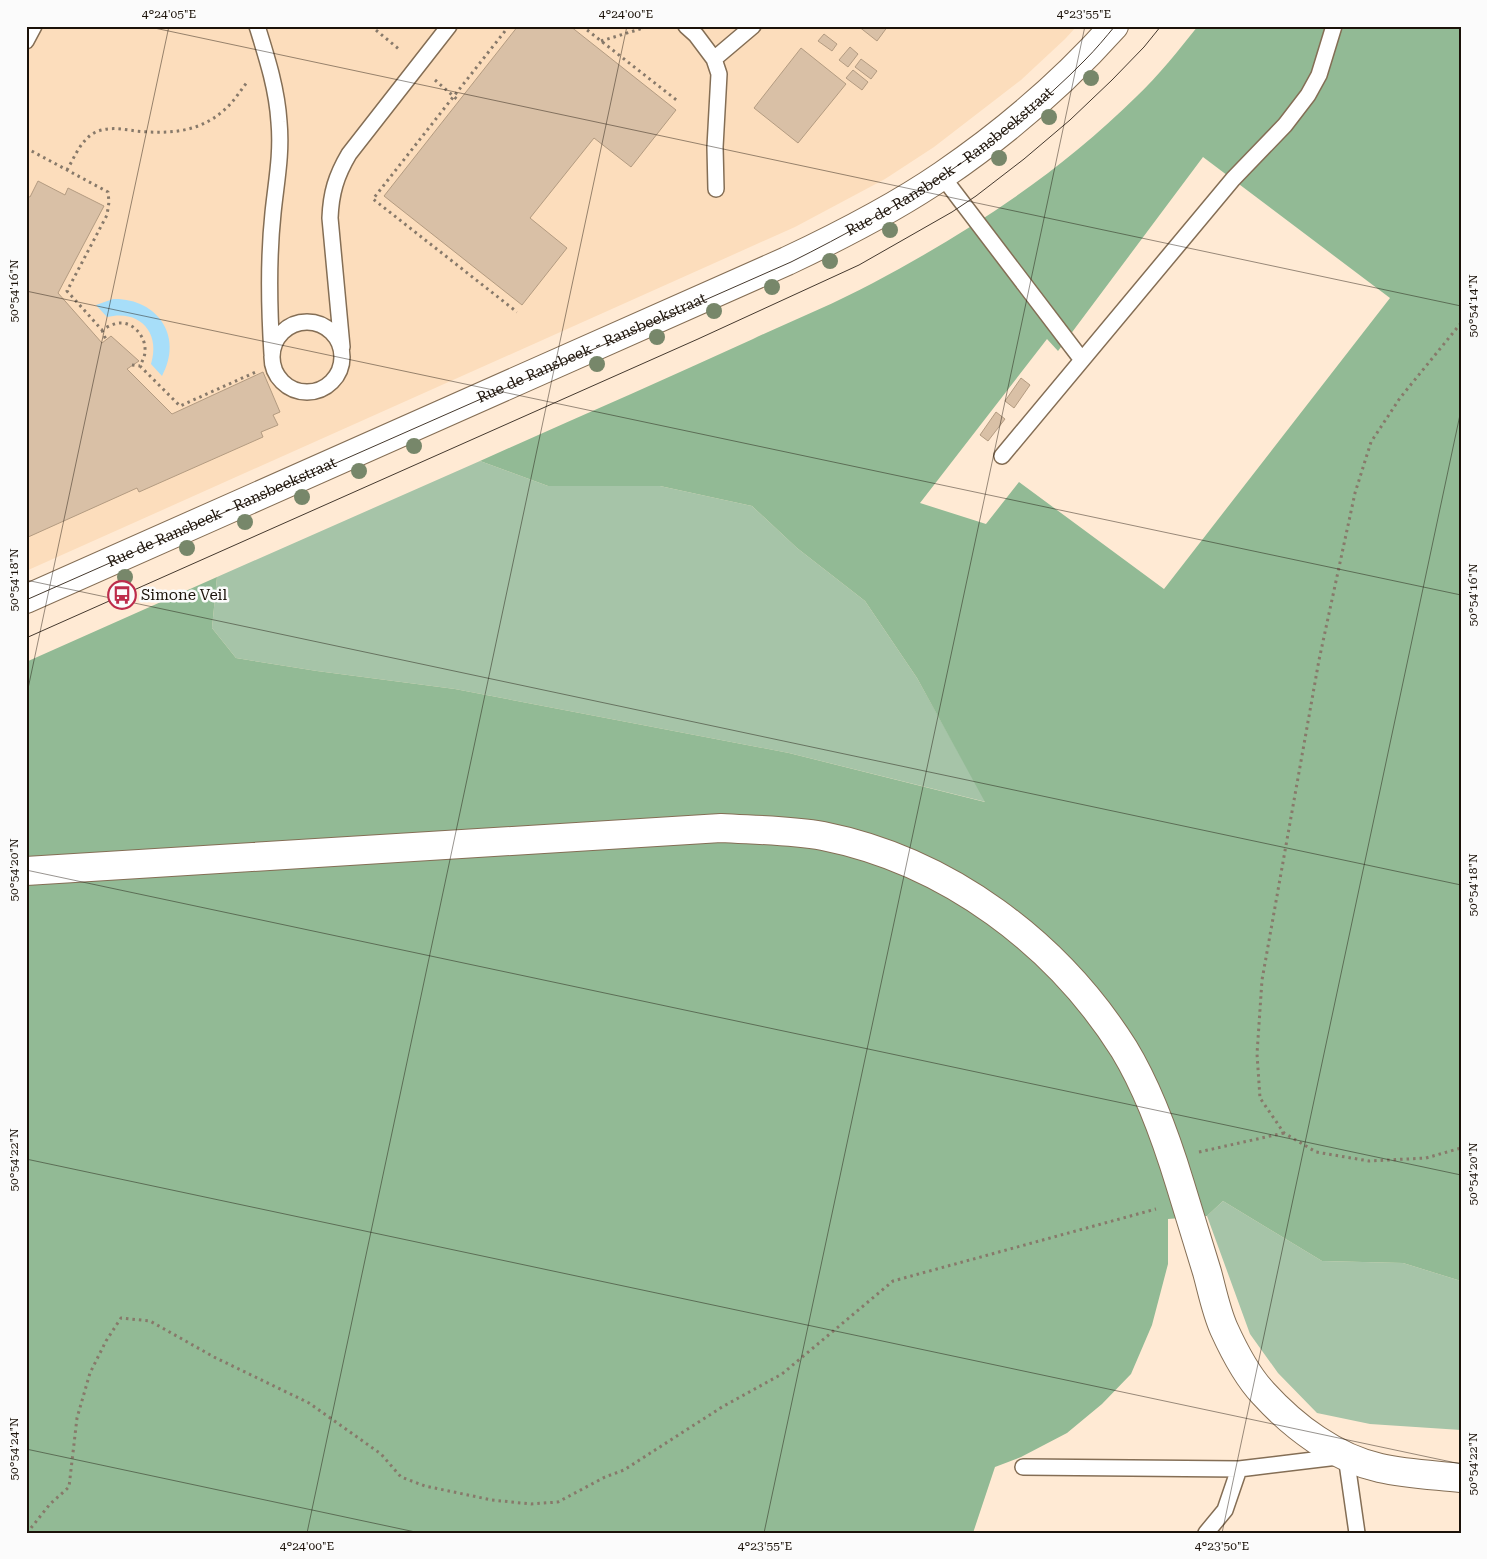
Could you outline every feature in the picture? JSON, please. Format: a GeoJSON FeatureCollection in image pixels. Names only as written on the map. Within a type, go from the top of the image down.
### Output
{"type":"FeatureCollection","features":[{"type":"Feature","properties":{"kind":"street","name":"Rue de Ransbeek - Ransbeekstraat"},"geometry":{"type":"LineString","coordinates":[[26,599],[840,236],[942,176],[1003,131],[1084,60],[1114,26]]}},
{"type":"Feature","properties":{"kind":"street"},"geometry":{"type":"LineString","coordinates":[[26,871],[721,828],[774,830],[830,838],[884,853],[959,888],[999,914],[1043,950],[1087,998],[1124,1050],[1151,1102],[1172,1158],[1224,1328],[1242,1364],[1261,1392],[1288,1418],[1317,1440],[1346,1456],[1378,1468],[1415,1474],[1461,1478]]}},
{"type":"Feature","properties":{"kind":"lane"},"geometry":{"type":"LineString","coordinates":[[26,41],[34,26]]}},
{"type":"Feature","properties":{"kind":"lane"},"geometry":{"type":"LineString","coordinates":[[257,26],[275,89],[279,122],[280,156],[269,266],[272,360],[277,376],[286,386],[297,391],[310,392],[322,389],[332,382],[340,372],[343,360],[330,218],[334,184],[349,154],[450,26]]}},
{"type":"Feature","properties":{"kind":"lane"},"geometry":{"type":"LineString","coordinates":[[686,26],[696,35],[714,59],[719,74],[714,147],[716,189]]}},
{"type":"Feature","properties":{"kind":"lane"},"geometry":{"type":"LineString","coordinates":[[714,59],[753,26]]}},
{"type":"Feature","properties":{"kind":"lane"},"geometry":{"type":"LineString","coordinates":[[1002,456],[1233,179],[1285,125],[1308,95],[1319,75],[1334,26]]}},
{"type":"Feature","properties":{"kind":"lane"},"geometry":{"type":"LineString","coordinates":[[942,176],[1082,360]]}},
{"type":"Feature","properties":{"kind":"lane"},"geometry":{"type":"LineString","coordinates":[[272,360],[274,344],[281,333],[291,325],[303,322],[316,323],[327,327],[336,336],[342,348]]}},
{"type":"Feature","properties":{"kind":"lane"},"geometry":{"type":"LineString","coordinates":[[1023,1467],[1239,1469],[1346,1456],[1357,1533]]}},
{"type":"Feature","properties":{"kind":"lane"},"geometry":{"type":"LineString","coordinates":[[1206,1533],[1225,1510],[1239,1469]]}},
{"type":"Feature","properties":{"kind":"path"},"geometry":{"type":"LineString","coordinates":[[509,26],[373,199],[517,312]]}},
{"type":"Feature","properties":{"kind":"path"},"geometry":{"type":"LineString","coordinates":[[582,26],[680,102]]}},
{"type":"Feature","properties":{"kind":"path"},"geometry":{"type":"LineString","coordinates":[[601,41],[650,26]]}},
{"type":"Feature","properties":{"kind":"path"},"geometry":{"type":"LineString","coordinates":[[67,170],[85,140],[102,130],[178,132],[210,120],[224,110],[267,57]]}},
{"type":"Feature","properties":{"kind":"path"},"geometry":{"type":"LineString","coordinates":[[26,148],[108,192],[109,207],[107,215],[67,291],[102,330],[106,340]]}},
{"type":"Feature","properties":{"kind":"path"},"geometry":{"type":"LineString","coordinates":[[102,330],[111,325],[121,323],[132,326],[144,341],[146,350],[140,366]]}},
{"type":"Feature","properties":{"kind":"path"},"geometry":{"type":"LineString","coordinates":[[1461,324],[1400,398],[1371,442],[1355,493],[1320,660],[1262,980],[1257,1054],[1260,1098],[1284,1133],[1316,1152],[1369,1161],[1426,1158],[1461,1148]]}},
{"type":"Feature","properties":{"kind":"path"},"geometry":{"type":"LineString","coordinates":[[132,365],[140,366],[180,406],[272,360]]}},
{"type":"Feature","properties":{"kind":"path"},"geometry":{"type":"LineString","coordinates":[[1172,1158],[1284,1133]]}},
{"type":"Feature","properties":{"kind":"path"},"geometry":{"type":"LineString","coordinates":[[27,1533],[50,1504],[69,1488],[77,1418],[90,1373],[106,1340],[121,1318],[150,1321],[214,1357],[309,1403],[381,1454],[402,1477],[425,1486],[492,1500],[531,1504],[558,1502],[605,1477],[624,1470],[722,1407],[782,1374],[893,1280],[1186,1201]]}},
{"type":"Feature","properties":{"kind":"shaded area"},"geometry":{"type":"Polygon","coordinates":[[[26,26],[1077,26],[1021,80],[934,147],[885,179],[795,227],[26,571],[26,26]]]}},
{"type":"Feature","properties":{"kind":"green space"},"geometry":{"type":"Polygon","coordinates":[[[1198,26],[1461,26],[1461,1281],[1403,1263],[1322,1261],[1223,1201],[1207,1216],[1168,1219],[1168,1264],[1152,1325],[1131,1374],[1102,1404],[1067,1433],[1021,1457],[995,1467],[973,1533],[26,1533],[26,662],[217,577],[212,628],[236,658],[317,671],[455,689],[789,753],[985,802],[917,678],[865,601],[797,548],[752,506],[660,486],[548,486],[480,461],[843,298],[944,243],[1044,176],[1107,125],[1168,63],[1198,26]],[[1203,157],[1058,351],[1047,339],[920,503],[986,524],[1019,482],[1164,589],[1390,298],[1203,157]]]}},
{"type":"Feature","properties":{"kind":"green space"},"geometry":{"type":"Polygon","coordinates":[[[480,461],[548,486],[660,486],[752,506],[797,548],[865,601],[917,678],[986,802],[789,753],[455,689],[317,671],[236,658],[212,628],[217,577],[480,461]]]}},
{"type":"Feature","properties":{"kind":"green space"},"geometry":{"type":"Polygon","coordinates":[[[1223,1201],[1322,1261],[1403,1263],[1461,1281],[1461,1430],[1370,1424],[1317,1413],[1278,1373],[1250,1334],[1207,1216],[1223,1201]]]}},
{"type":"Feature","properties":{"kind":"water"},"geometry":{"type":"Polygon","coordinates":[[[113,299],[129,300],[142,305],[154,312],[162,322],[168,334],[170,347],[168,361],[162,376],[151,364],[153,342],[145,326],[129,316],[107,317],[96,305],[113,299]]]}},
{"type":"Feature","properties":{"kind":"building"},"geometry":{"type":"Polygon","coordinates":[[[518,26],[570,26],[676,110],[631,167],[594,138],[530,218],[567,248],[522,305],[384,196],[518,26]]]}},
{"type":"Feature","properties":{"kind":"building"},"geometry":{"type":"Polygon","coordinates":[[[858,26],[888,26],[877,41],[858,26]]]}},
{"type":"Feature","properties":{"kind":"building"},"geometry":{"type":"Polygon","coordinates":[[[824,34],[837,44],[832,51],[818,41],[824,34]]]}},
{"type":"Feature","properties":{"kind":"building"},"geometry":{"type":"Polygon","coordinates":[[[850,47],[858,54],[848,67],[839,60],[850,47]]]}},
{"type":"Feature","properties":{"kind":"building"},"geometry":{"type":"Polygon","coordinates":[[[801,48],[846,84],[798,143],[754,108],[801,48]]]}},
{"type":"Feature","properties":{"kind":"building"},"geometry":{"type":"Polygon","coordinates":[[[861,59],[877,71],[871,79],[855,67],[861,59]]]}},
{"type":"Feature","properties":{"kind":"building"},"geometry":{"type":"Polygon","coordinates":[[[853,70],[868,82],[862,90],[846,78],[853,70]]]}},
{"type":"Feature","properties":{"kind":"building"},"geometry":{"type":"Polygon","coordinates":[[[38,181],[65,195],[68,188],[104,206],[58,293],[102,343],[111,336],[139,361],[127,369],[172,414],[263,372],[280,412],[273,415],[278,425],[261,432],[263,437],[139,492],[137,488],[26,538],[26,196],[30,197],[38,181]]]}},
{"type":"Feature","properties":{"kind":"building"},"geometry":{"type":"Polygon","coordinates":[[[1021,378],[1030,385],[1014,408],[1005,401],[1021,378]]]}},
{"type":"Feature","properties":{"kind":"building"},"geometry":{"type":"Polygon","coordinates":[[[996,412],[1005,419],[988,441],[980,435],[996,412]]]}},
{"type":"Feature","properties":{"kind":"tram line"},"geometry":{"type":"LineString","coordinates":[[26,600],[791,262],[831,242],[908,197],[983,148],[1053,91],[1089,56],[1115,26]]}},
{"type":"Feature","properties":{"kind":"tram line"},"geometry":{"type":"LineString","coordinates":[[26,638],[698,339],[859,265],[952,212],[1024,159],[1070,120],[1112,80],[1144,47],[1161,26]]}},
{"type":"Feature","properties":{"kind":"place","name":"Simone Veil"},"geometry":{"type":"Point","coordinates":[122,595]}}]}
